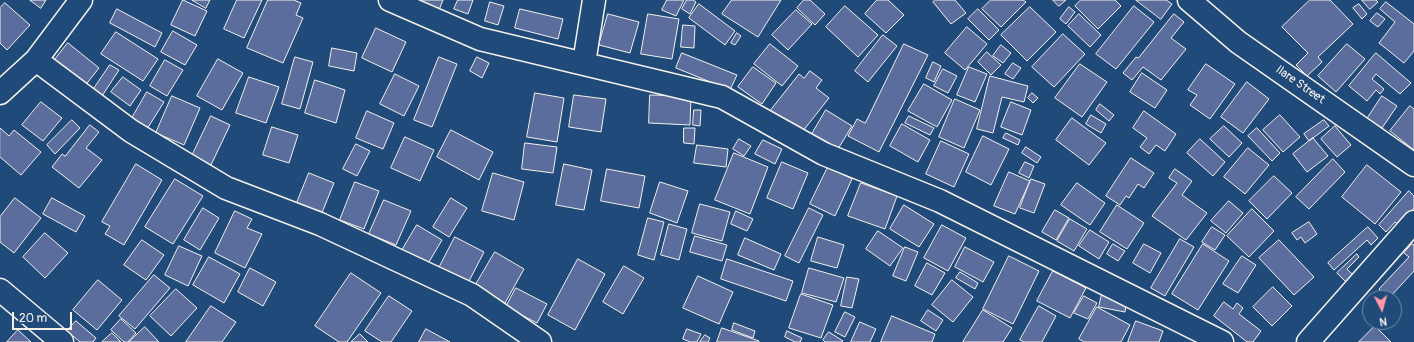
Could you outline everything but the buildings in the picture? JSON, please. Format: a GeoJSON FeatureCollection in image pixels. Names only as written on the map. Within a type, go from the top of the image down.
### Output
{"type":"FeatureCollection","features":[{"type":"Feature","properties":{"kind":"street"},"geometry":{"type":"LineString","coordinates":[[0,93],[36,60],[81,0]]}},
{"type":"Feature","properties":{"kind":"street"},"geometry":{"type":"LineString","coordinates":[[390,0],[480,39],[722,97],[824,154],[940,201],[1222,342]]}},
{"type":"Feature","properties":{"kind":"street"},"geometry":{"type":"LineString","coordinates":[[584,63],[594,0]]}},
{"type":"Feature","properties":{"kind":"street","name":"Ilare Street"},"geometry":{"type":"LineString","coordinates":[[1189,0],[1238,42],[1414,165]]}},
{"type":"Feature","properties":{"kind":"street"},"geometry":{"type":"LineString","coordinates":[[36,60],[131,131],[226,188],[320,224],[472,295],[540,342]]}},
{"type":"Feature","properties":{"kind":"street"},"geometry":{"type":"LineString","coordinates":[[1308,342],[1414,222]]}},
{"type":"Feature","properties":{"kind":"street"},"geometry":{"type":"LineString","coordinates":[[2,294],[62,342]]}}]}
